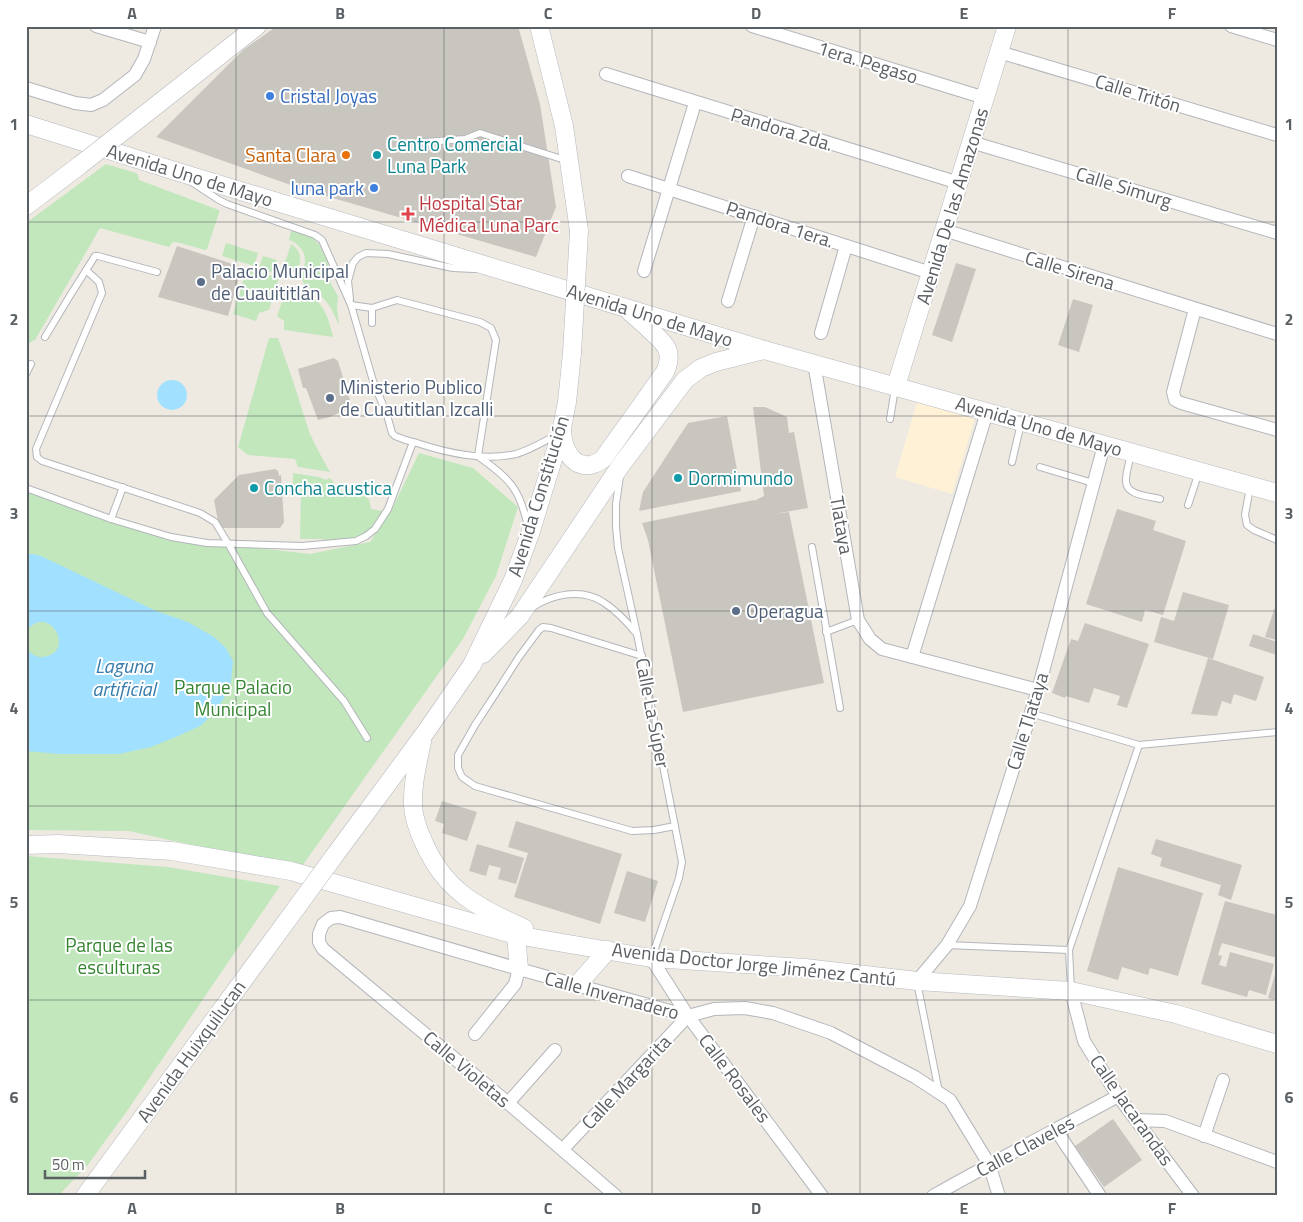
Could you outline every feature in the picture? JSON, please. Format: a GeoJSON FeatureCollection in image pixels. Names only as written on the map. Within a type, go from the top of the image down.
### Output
{"type":"FeatureCollection","features":[{"type":"Feature","properties":{"kind":"main road"},"geometry":{"type":"LineString","coordinates":[[26,206],[257,26]]}},
{"type":"Feature","properties":{"kind":"main road","name":"Avenida De las Amazonas"},"geometry":{"type":"LineString","coordinates":[[896,386],[1007,26]]}},
{"type":"Feature","properties":{"kind":"main road","name":"Avenida Constitución"},"geometry":{"type":"LineString","coordinates":[[298,907],[425,733],[472,665],[513,580],[530,534],[562,429],[572,353],[579,231],[564,126],[539,28]]}},
{"type":"Feature","properties":{"kind":"main road","name":"Avenida Uno de Mayo"},"geometry":{"type":"LineString","coordinates":[[26,124],[764,350],[1277,493]]}},
{"type":"Feature","properties":{"kind":"main road"},"geometry":{"type":"LineString","coordinates":[[562,429],[563,440],[572,460],[585,465],[599,462],[665,372],[669,357],[663,341],[626,308]]}},
{"type":"Feature","properties":{"kind":"main road"},"geometry":{"type":"LineString","coordinates":[[472,665],[520,616],[621,465],[686,380],[701,368],[716,362],[764,350]]}},
{"type":"Feature","properties":{"kind":"main road"},"geometry":{"type":"LineString","coordinates":[[425,733],[416,769],[413,801],[418,831],[430,856],[446,880],[468,898],[490,913],[554,941]]}},
{"type":"Feature","properties":{"kind":"main road","name":"Avenida Doctor Jorge Jiménez Cantú"},"geometry":{"type":"LineString","coordinates":[[26,845],[58,844],[172,851],[291,871],[516,935],[651,958],[805,968],[917,981],[1071,991],[1176,1014],[1277,1044]]}},
{"type":"Feature","properties":{"kind":"main road","name":"Avenida Huixquilucan"},"geometry":{"type":"LineString","coordinates":[[85,1196],[298,907]]}},
{"type":"Feature","properties":{"kind":"main road"},"geometry":{"type":"LineString","coordinates":[[516,935],[519,969]]}},
{"type":"Feature","properties":{"kind":"main road"},"geometry":{"type":"LineString","coordinates":[[577,985],[608,950]]}},
{"type":"Feature","properties":{"kind":"street"},"geometry":{"type":"LineString","coordinates":[[96,26],[150,42]]}},
{"type":"Feature","properties":{"kind":"street"},"geometry":{"type":"LineString","coordinates":[[26,88],[75,103],[91,105],[103,100],[135,75],[144,59],[155,26]]}},
{"type":"Feature","properties":{"kind":"street","name":"1era. Pegaso"},"geometry":{"type":"LineString","coordinates":[[752,26],[985,98]]}},
{"type":"Feature","properties":{"kind":"street"},"geometry":{"type":"LineString","coordinates":[[1231,26],[1277,40]]}},
{"type":"Feature","properties":{"kind":"street","name":"Calle Tritón"},"geometry":{"type":"LineString","coordinates":[[1000,52],[1277,134]]}},
{"type":"Feature","properties":{"kind":"street","name":"Pandora 2da."},"geometry":{"type":"LineString","coordinates":[[606,74],[959,184]]}},
{"type":"Feature","properties":{"kind":"street"},"geometry":{"type":"LineString","coordinates":[[644,271],[695,103]]}},
{"type":"Feature","properties":{"kind":"street","name":"Calle Simurg"},"geometry":{"type":"LineString","coordinates":[[972,142],[1277,233]]}},
{"type":"Feature","properties":{"kind":"street","name":"Pandora 1era."},"geometry":{"type":"LineString","coordinates":[[628,176],[931,273]]}},
{"type":"Feature","properties":{"kind":"street"},"geometry":{"type":"LineString","coordinates":[[728,301],[754,216]]}},
{"type":"Feature","properties":{"kind":"street","name":"Calle Sirena"},"geometry":{"type":"LineString","coordinates":[[944,230],[1277,334]]}},
{"type":"Feature","properties":{"kind":"street"},"geometry":{"type":"LineString","coordinates":[[821,333],[846,246]]}},
{"type":"Feature","properties":{"kind":"street"},"geometry":{"type":"LineString","coordinates":[[1196,309],[1173,392],[1175,400],[1277,430]]}},
{"type":"Feature","properties":{"kind":"street","name":"Tlataya"},"geometry":{"type":"LineString","coordinates":[[814,363],[858,620],[870,639],[882,649],[1038,690]]}},
{"type":"Feature","properties":{"kind":"street"},"geometry":{"type":"LineString","coordinates":[[912,657],[987,412]]}},
{"type":"Feature","properties":{"kind":"street","name":"Calle Tlataya"},"geometry":{"type":"LineString","coordinates":[[917,981],[947,945],[970,906],[1038,690],[1104,445]]}},
{"type":"Feature","properties":{"kind":"street","name":"Calle Invernadero"},"geometry":{"type":"LineString","coordinates":[[331,918],[340,917],[688,1016],[714,1009],[745,1008],[772,1014],[831,1034],[915,1077],[950,1100],[989,1164],[999,1196]]}},
{"type":"Feature","properties":{"kind":"street","name":"Calle Violetas"},"geometry":{"type":"LineString","coordinates":[[331,918],[324,924],[319,934],[319,942],[323,949],[563,1149],[616,1196]]}},
{"type":"Feature","properties":{"kind":"street","name":"Calle Rosales"},"geometry":{"type":"LineString","coordinates":[[651,958],[688,1016],[822,1196]]}},
{"type":"Feature","properties":{"kind":"street"},"geometry":{"type":"LineString","coordinates":[[475,1034],[515,984],[519,969]]}},
{"type":"Feature","properties":{"kind":"street","name":"Calle Jacarandas"},"geometry":{"type":"LineString","coordinates":[[1071,991],[1084,1041],[1118,1096],[1193,1196]]}},
{"type":"Feature","properties":{"kind":"street","name":"Calle Margarita"},"geometry":{"type":"LineString","coordinates":[[563,1149],[688,1016]]}},
{"type":"Feature","properties":{"kind":"street"},"geometry":{"type":"LineString","coordinates":[[508,1103],[555,1050]]}},
{"type":"Feature","properties":{"kind":"street"},"geometry":{"type":"LineString","coordinates":[[1204,1136],[1223,1080]]}},
{"type":"Feature","properties":{"kind":"street","name":"Calle Claveles"},"geometry":{"type":"LineString","coordinates":[[933,1196],[989,1164],[1118,1096]]}},
{"type":"Feature","properties":{"kind":"street"},"geometry":{"type":"LineString","coordinates":[[1136,1120],[1164,1121],[1277,1162]]}},
{"type":"Feature","properties":{"kind":"street"},"geometry":{"type":"LineString","coordinates":[[1056,1130],[1100,1196]]}},
{"type":"Feature","properties":{"kind":"lane"},"geometry":{"type":"LineString","coordinates":[[425,142],[465,139],[480,132],[569,162]]}},
{"type":"Feature","properties":{"kind":"lane"},"geometry":{"type":"LineString","coordinates":[[175,171],[219,200],[315,235],[322,240],[351,305],[373,381],[387,414],[392,433],[398,438],[455,453],[478,456],[504,456],[518,453],[562,429]]}},
{"type":"Feature","properties":{"kind":"lane"},"geometry":{"type":"LineString","coordinates":[[351,305],[348,281],[353,263],[358,257],[366,253],[388,254],[453,268],[503,270]]}},
{"type":"Feature","properties":{"kind":"lane"},"geometry":{"type":"LineString","coordinates":[[45,337],[93,258],[98,256],[157,272]]}},
{"type":"Feature","properties":{"kind":"lane"},"geometry":{"type":"LineString","coordinates":[[86,270],[99,282],[102,293],[36,449],[37,456],[42,461],[200,513],[214,522],[267,613],[344,701],[367,738]]}},
{"type":"Feature","properties":{"kind":"lane"},"geometry":{"type":"LineString","coordinates":[[351,305],[372,308],[397,300],[480,322],[492,328],[496,340],[478,456]]}},
{"type":"Feature","properties":{"kind":"lane"},"geometry":{"type":"LineString","coordinates":[[372,308],[372,323]]}},
{"type":"Feature","properties":{"kind":"lane"},"geometry":{"type":"LineString","coordinates":[[26,374],[31,364]]}},
{"type":"Feature","properties":{"kind":"lane"},"geometry":{"type":"LineString","coordinates":[[890,419],[896,386]]}},
{"type":"Feature","properties":{"kind":"lane"},"geometry":{"type":"LineString","coordinates":[[1012,462],[1022,422]]}},
{"type":"Feature","properties":{"kind":"lane"},"geometry":{"type":"LineString","coordinates":[[26,488],[111,519],[171,537],[207,543],[302,546],[356,541],[375,529],[388,510],[413,442]]}},
{"type":"Feature","properties":{"kind":"lane"},"geometry":{"type":"LineString","coordinates":[[1131,452],[1126,482],[1129,490],[1136,494],[1160,499]]}},
{"type":"Feature","properties":{"kind":"lane"},"geometry":{"type":"LineString","coordinates":[[478,456],[505,478],[516,490],[522,503],[530,534]]}},
{"type":"Feature","properties":{"kind":"lane","name":"Calle La Súper"},"geometry":{"type":"LineString","coordinates":[[621,465],[616,504],[618,548],[642,656],[682,862],[679,878],[651,958]]}},
{"type":"Feature","properties":{"kind":"lane"},"geometry":{"type":"LineString","coordinates":[[1040,467],[1093,483]]}},
{"type":"Feature","properties":{"kind":"lane"},"geometry":{"type":"LineString","coordinates":[[1188,505],[1200,471]]}},
{"type":"Feature","properties":{"kind":"lane"},"geometry":{"type":"LineString","coordinates":[[1251,486],[1245,515],[1246,525],[1277,540]]}},
{"type":"Feature","properties":{"kind":"lane"},"geometry":{"type":"LineString","coordinates":[[111,519],[123,487]]}},
{"type":"Feature","properties":{"kind":"lane"},"geometry":{"type":"LineString","coordinates":[[812,547],[840,708]]}},
{"type":"Feature","properties":{"kind":"lane"},"geometry":{"type":"LineString","coordinates":[[520,616],[550,598],[577,594],[592,596],[603,602],[637,634]]}},
{"type":"Feature","properties":{"kind":"lane"},"geometry":{"type":"LineString","coordinates":[[826,632],[858,620]]}},
{"type":"Feature","properties":{"kind":"lane"},"geometry":{"type":"LineString","coordinates":[[642,656],[543,627],[519,657],[475,725],[458,755],[458,768],[462,777],[475,786],[632,831],[654,830],[675,826]]}},
{"type":"Feature","properties":{"kind":"lane"},"geometry":{"type":"LineString","coordinates":[[1030,713],[1139,745],[1277,732]]}},
{"type":"Feature","properties":{"kind":"lane"},"geometry":{"type":"LineString","coordinates":[[1071,991],[1069,950],[1139,745]]}},
{"type":"Feature","properties":{"kind":"lane"},"geometry":{"type":"LineString","coordinates":[[947,945],[1069,950]]}},
{"type":"Feature","properties":{"kind":"lane"},"geometry":{"type":"LineString","coordinates":[[917,981],[940,1093]]}},
{"type":"Feature","properties":{"kind":"shaded area"},"geometry":{"type":"Polygon","coordinates":[[[917,402],[975,418],[952,494],[895,477],[917,402]]]}},
{"type":"Feature","properties":{"kind":"green space"},"geometry":{"type":"Polygon","coordinates":[[[106,164],[136,173],[139,180],[219,210],[207,249],[173,242],[169,247],[100,228],[35,340],[28,346],[26,359],[26,223],[106,164]]]}},
{"type":"Feature","properties":{"kind":"green space"},"geometry":{"type":"Polygon","coordinates":[[[292,227],[306,232],[320,245],[328,263],[331,284],[338,296],[339,325],[326,302],[304,284],[302,278],[305,256],[300,247],[289,240],[292,227]]]}},
{"type":"Feature","properties":{"kind":"green space"},"geometry":{"type":"Polygon","coordinates":[[[226,243],[258,253],[254,266],[222,256],[226,243]]]}},
{"type":"Feature","properties":{"kind":"green space"},"geometry":{"type":"Polygon","coordinates":[[[291,244],[296,247],[300,256],[299,265],[292,272],[280,274],[259,268],[263,256],[277,260],[274,269],[282,272],[291,244]]]}},
{"type":"Feature","properties":{"kind":"green space"},"geometry":{"type":"Polygon","coordinates":[[[247,268],[279,278],[269,310],[259,313],[256,321],[233,314],[247,268]]]}},
{"type":"Feature","properties":{"kind":"green space"},"geometry":{"type":"Polygon","coordinates":[[[288,284],[307,293],[319,303],[324,309],[333,337],[284,330],[284,321],[277,316],[288,284]]]}},
{"type":"Feature","properties":{"kind":"green space"},"geometry":{"type":"Polygon","coordinates":[[[269,338],[278,338],[310,434],[330,472],[298,467],[295,459],[248,455],[238,447],[269,338]]]}},
{"type":"Feature","properties":{"kind":"green space","name":"Parque Palacio Municipal"},"geometry":{"type":"Polygon","coordinates":[[[419,453],[473,468],[518,507],[496,576],[463,639],[300,869],[129,831],[26,830],[26,488],[137,528],[207,542],[310,554],[370,542],[394,505],[419,453]]]}},
{"type":"Feature","properties":{"kind":"green space"},"geometry":{"type":"Polygon","coordinates":[[[293,473],[326,480],[330,478],[344,494],[359,493],[369,499],[371,509],[384,511],[374,527],[357,538],[331,542],[322,539],[300,539],[301,485],[293,485],[293,473]]]}},
{"type":"Feature","properties":{"kind":"green space","name":"Parque de las esculturas"},"geometry":{"type":"Polygon","coordinates":[[[26,856],[168,867],[280,886],[127,1111],[87,1166],[58,1196],[26,1196],[26,856]]]}},
{"type":"Feature","properties":{"kind":"water"},"geometry":{"type":"Polygon","coordinates":[[[172,380],[183,384],[187,395],[183,406],[172,410],[161,406],[157,395],[161,384],[172,380]]]}},
{"type":"Feature","properties":{"kind":"water","name":"Laguna artificial"},"geometry":{"type":"Polygon","coordinates":[[[26,554],[41,556],[156,611],[188,622],[214,637],[226,648],[233,661],[231,682],[223,700],[210,717],[200,726],[151,747],[119,754],[59,754],[26,751],[26,648],[33,655],[43,657],[53,653],[58,647],[59,639],[56,631],[50,625],[43,622],[34,624],[26,632],[26,554]]]}},
{"type":"Feature","properties":{"kind":"building","name":"Centro Comercial Luna Park"},"geometry":{"type":"Polygon","coordinates":[[[277,26],[518,26],[540,104],[556,207],[536,257],[302,189],[156,137],[243,50],[277,26]]]}},
{"type":"Feature","properties":{"kind":"building","name":"Palacio Municipal de Cuauititlán"},"geometry":{"type":"Polygon","coordinates":[[[177,246],[242,267],[228,316],[158,297],[177,246]]]}},
{"type":"Feature","properties":{"kind":"building"},"geometry":{"type":"Polygon","coordinates":[[[956,263],[976,269],[952,342],[932,335],[956,263]]]}},
{"type":"Feature","properties":{"kind":"building"},"geometry":{"type":"Polygon","coordinates":[[[1073,299],[1093,305],[1079,352],[1058,345],[1073,299]]]}},
{"type":"Feature","properties":{"kind":"building","name":"Ministerio Publico de Cuautitlan Izcalli"},"geometry":{"type":"Polygon","coordinates":[[[334,358],[338,361],[352,407],[318,420],[306,388],[303,388],[298,369],[334,358]]]}},
{"type":"Feature","properties":{"kind":"building","name":"Operagua"},"geometry":{"type":"Polygon","coordinates":[[[753,407],[765,407],[787,417],[789,433],[794,432],[808,508],[774,514],[789,512],[824,683],[683,712],[648,540],[642,523],[754,501],[764,496],[753,407]]]}},
{"type":"Feature","properties":{"kind":"building"},"geometry":{"type":"Polygon","coordinates":[[[727,416],[741,491],[639,511],[643,492],[688,423],[727,416]]]}},
{"type":"Feature","properties":{"kind":"building","name":"Concha acustica"},"geometry":{"type":"Polygon","coordinates":[[[275,469],[278,471],[279,476],[281,475],[284,522],[280,528],[221,528],[214,500],[239,475],[275,469]]]}},
{"type":"Feature","properties":{"kind":"building"},"geometry":{"type":"Polygon","coordinates":[[[1117,509],[1156,521],[1153,530],[1186,541],[1163,615],[1145,610],[1142,622],[1086,604],[1117,509]]]}},
{"type":"Feature","properties":{"kind":"building"},"geometry":{"type":"Polygon","coordinates":[[[1183,592],[1229,605],[1213,659],[1154,642],[1161,617],[1174,621],[1183,592]]]}},
{"type":"Feature","properties":{"kind":"building"},"geometry":{"type":"Polygon","coordinates":[[[1277,601],[1277,640],[1265,637],[1277,601]]]}},
{"type":"Feature","properties":{"kind":"building"},"geometry":{"type":"Polygon","coordinates":[[[1085,623],[1149,644],[1127,708],[1117,705],[1120,696],[1094,688],[1089,703],[1052,693],[1071,639],[1078,641],[1085,623]]]}},
{"type":"Feature","properties":{"kind":"building"},"geometry":{"type":"Polygon","coordinates":[[[1253,634],[1277,642],[1277,655],[1249,646],[1253,634]]]}},
{"type":"Feature","properties":{"kind":"building"},"geometry":{"type":"Polygon","coordinates":[[[1208,658],[1264,677],[1256,701],[1234,694],[1231,704],[1222,701],[1217,716],[1191,714],[1208,658]]]}},
{"type":"Feature","properties":{"kind":"building"},"geometry":{"type":"Polygon","coordinates":[[[442,801],[477,812],[467,841],[442,833],[444,824],[435,821],[442,801]]]}},
{"type":"Feature","properties":{"kind":"building"},"geometry":{"type":"Polygon","coordinates":[[[516,821],[622,854],[600,924],[514,897],[528,853],[508,847],[516,821]]]}},
{"type":"Feature","properties":{"kind":"building"},"geometry":{"type":"Polygon","coordinates":[[[1156,839],[1242,865],[1231,900],[1218,895],[1221,885],[1160,866],[1162,858],[1151,854],[1156,839]]]}},
{"type":"Feature","properties":{"kind":"building"},"geometry":{"type":"Polygon","coordinates":[[[477,844],[524,858],[516,884],[498,879],[501,868],[489,865],[486,876],[469,871],[477,844]]]}},
{"type":"Feature","properties":{"kind":"building"},"geometry":{"type":"Polygon","coordinates":[[[1118,867],[1203,893],[1178,976],[1150,968],[1148,975],[1122,967],[1118,980],[1087,971],[1118,867]]]}},
{"type":"Feature","properties":{"kind":"building"},"geometry":{"type":"Polygon","coordinates":[[[627,871],[658,881],[645,922],[614,913],[627,871]]]}},
{"type":"Feature","properties":{"kind":"building"},"geometry":{"type":"Polygon","coordinates":[[[1225,901],[1277,915],[1277,958],[1222,943],[1218,955],[1222,956],[1219,965],[1226,967],[1230,952],[1274,964],[1266,995],[1249,990],[1247,997],[1201,984],[1225,901]]]}},
{"type":"Feature","properties":{"kind":"building"},"geometry":{"type":"Polygon","coordinates":[[[1277,971],[1277,1000],[1268,998],[1277,971]]]}},
{"type":"Feature","properties":{"kind":"building"},"geometry":{"type":"Polygon","coordinates":[[[1113,1119],[1142,1160],[1104,1187],[1075,1146],[1113,1119]]]}},
{"type":"Feature","properties":{"kind":"place","name":"Cristal Joyas"},"geometry":{"type":"Point","coordinates":[270,96]}},
{"type":"Feature","properties":{"kind":"place","name":"Santa Clara"},"geometry":{"type":"Point","coordinates":[346,155]}},
{"type":"Feature","properties":{"kind":"place","name":"Centro Comercial Luna Park"},"geometry":{"type":"Point","coordinates":[377,155]}},
{"type":"Feature","properties":{"kind":"place","name":"luna park"},"geometry":{"type":"Point","coordinates":[374,188]}},
{"type":"Feature","properties":{"kind":"place","name":"Hospital Star Médica Luna Parc"},"geometry":{"type":"Point","coordinates":[408,214]}},
{"type":"Feature","properties":{"kind":"place","name":"Palacio Municipal de Cuauititlán"},"geometry":{"type":"Point","coordinates":[201,282]}},
{"type":"Feature","properties":{"kind":"place","name":"Ministerio Publico de Cuautitlan Izcalli"},"geometry":{"type":"Point","coordinates":[330,398]}},
{"type":"Feature","properties":{"kind":"place","name":"Dormimundo"},"geometry":{"type":"Point","coordinates":[678,478]}},
{"type":"Feature","properties":{"kind":"place","name":"Concha acustica"},"geometry":{"type":"Point","coordinates":[254,488]}},
{"type":"Feature","properties":{"kind":"place","name":"Operagua"},"geometry":{"type":"Point","coordinates":[736,611]}}]}
